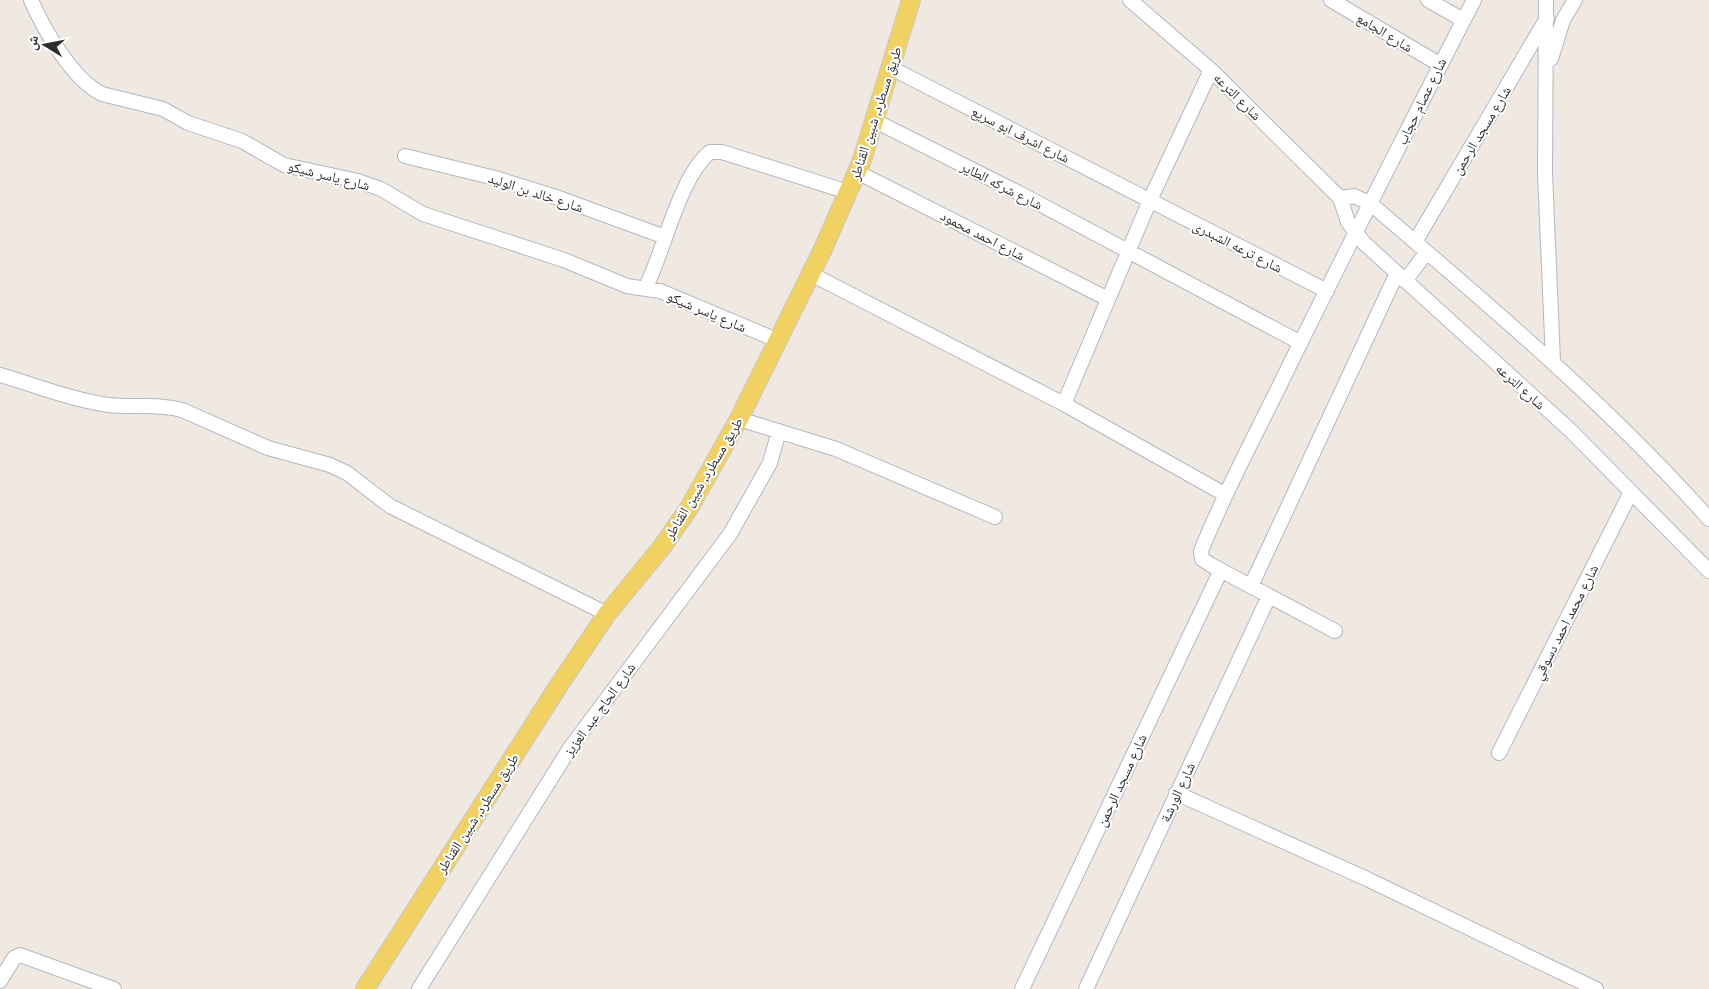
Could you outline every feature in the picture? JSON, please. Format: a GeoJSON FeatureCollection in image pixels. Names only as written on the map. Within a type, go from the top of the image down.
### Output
{"type":"FeatureCollection","features":[{"type":"Feature","properties":{"kind":"main road","name":"طريق مسطرد, شبين القناطر"},"geometry":{"type":"LineString","coordinates":[[364,989],[561,682],[607,614],[662,546],[744,420],[857,172],[875,121],[911,0]]}},
{"type":"Feature","properties":{"kind":"street","name":"شارع ياسر شيكو"},"geometry":{"type":"LineString","coordinates":[[31,0],[58,47],[81,79],[92,90],[163,109],[188,123],[242,142],[284,164],[358,181],[381,189],[423,214],[564,260],[627,286],[660,291],[779,341]]}},
{"type":"Feature","properties":{"kind":"street","name":"شارع الترعه"},"geometry":{"type":"LineString","coordinates":[[1130,0],[1211,70],[1340,198],[1348,222],[1364,243],[1570,430],[1709,571]]}},
{"type":"Feature","properties":{"kind":"street","name":"شارع الجامع"},"geometry":{"type":"LineString","coordinates":[[1331,0],[1439,64]]}},
{"type":"Feature","properties":{"kind":"street"},"geometry":{"type":"LineString","coordinates":[[1428,0],[1464,20]]}},
{"type":"Feature","properties":{"kind":"street","name":"شارع عصام حجاب"},"geometry":{"type":"LineString","coordinates":[[1221,570],[1202,559],[1201,550],[1226,495],[1439,64],[1474,0]]}},
{"type":"Feature","properties":{"kind":"street"},"geometry":{"type":"LineString","coordinates":[[1546,0],[1545,173],[1553,361]]}},
{"type":"Feature","properties":{"kind":"street"},"geometry":{"type":"LineString","coordinates":[[1547,69],[1563,20],[1575,0]]}},
{"type":"Feature","properties":{"kind":"street","name":"شارع مسجد الرحمن"},"geometry":{"type":"LineString","coordinates":[[1415,242],[1547,18]]}},
{"type":"Feature","properties":{"kind":"street","name":"شارع اشرف ابو سريع"},"geometry":{"type":"LineString","coordinates":[[891,68],[1150,200]]}},
{"type":"Feature","properties":{"kind":"street"},"geometry":{"type":"LineString","coordinates":[[1064,404],[1150,200],[1211,70]]}},
{"type":"Feature","properties":{"kind":"street","name":"شارع شركه الطاير"},"geometry":{"type":"LineString","coordinates":[[875,121],[1128,251],[1301,343]]}},
{"type":"Feature","properties":{"kind":"street"},"geometry":{"type":"LineString","coordinates":[[644,289],[680,198],[700,162],[710,152],[722,152],[848,192]]}},
{"type":"Feature","properties":{"kind":"street","name":"شارع خالد بن الوليد"},"geometry":{"type":"LineString","coordinates":[[405,156],[504,180],[665,237]]}},
{"type":"Feature","properties":{"kind":"street","name":"شارع احمد محمود"},"geometry":{"type":"LineString","coordinates":[[857,172],[1108,299]]}},
{"type":"Feature","properties":{"kind":"street"},"geometry":{"type":"LineString","coordinates":[[1340,198],[1354,196],[1371,204],[1553,361],[1671,476],[1709,518]]}},
{"type":"Feature","properties":{"kind":"street","name":"شارع ترعه الشبدرى"},"geometry":{"type":"LineString","coordinates":[[1150,200],[1327,291]]}},
{"type":"Feature","properties":{"kind":"street"},"geometry":{"type":"LineString","coordinates":[[1251,586],[1401,277],[1427,252]]}},
{"type":"Feature","properties":{"kind":"street"},"geometry":{"type":"LineString","coordinates":[[811,274],[1064,404],[1226,495]]}},
{"type":"Feature","properties":{"kind":"street"},"geometry":{"type":"LineString","coordinates":[[0,375],[107,405],[132,407],[167,406],[182,410],[268,448],[330,465],[347,473],[390,506],[607,614]]}},
{"type":"Feature","properties":{"kind":"street"},"geometry":{"type":"LineString","coordinates":[[744,420],[836,449],[995,517]]}},
{"type":"Feature","properties":{"kind":"street","name":"شارع الحاج عبد العزيز"},"geometry":{"type":"LineString","coordinates":[[419,989],[570,748],[730,534],[770,463],[775,430]]}},
{"type":"Feature","properties":{"kind":"street","name":"شارع محمد احمد دسوقي"},"geometry":{"type":"LineString","coordinates":[[1499,753],[1631,492]]}},
{"type":"Feature","properties":{"kind":"street"},"geometry":{"type":"LineString","coordinates":[[1221,570],[1335,631]]}},
{"type":"Feature","properties":{"kind":"street","name":"شارع مسجد الرحمن"},"geometry":{"type":"LineString","coordinates":[[1022,989],[1221,570]]}},
{"type":"Feature","properties":{"kind":"street","name":"شارع الورشة"},"geometry":{"type":"LineString","coordinates":[[1086,989],[1269,596]]}},
{"type":"Feature","properties":{"kind":"street"},"geometry":{"type":"LineString","coordinates":[[1176,793],[1366,879],[1596,989]]}},
{"type":"Feature","properties":{"kind":"street"},"geometry":{"type":"LineString","coordinates":[[0,981],[14,958],[20,955],[114,989]]}}]}
